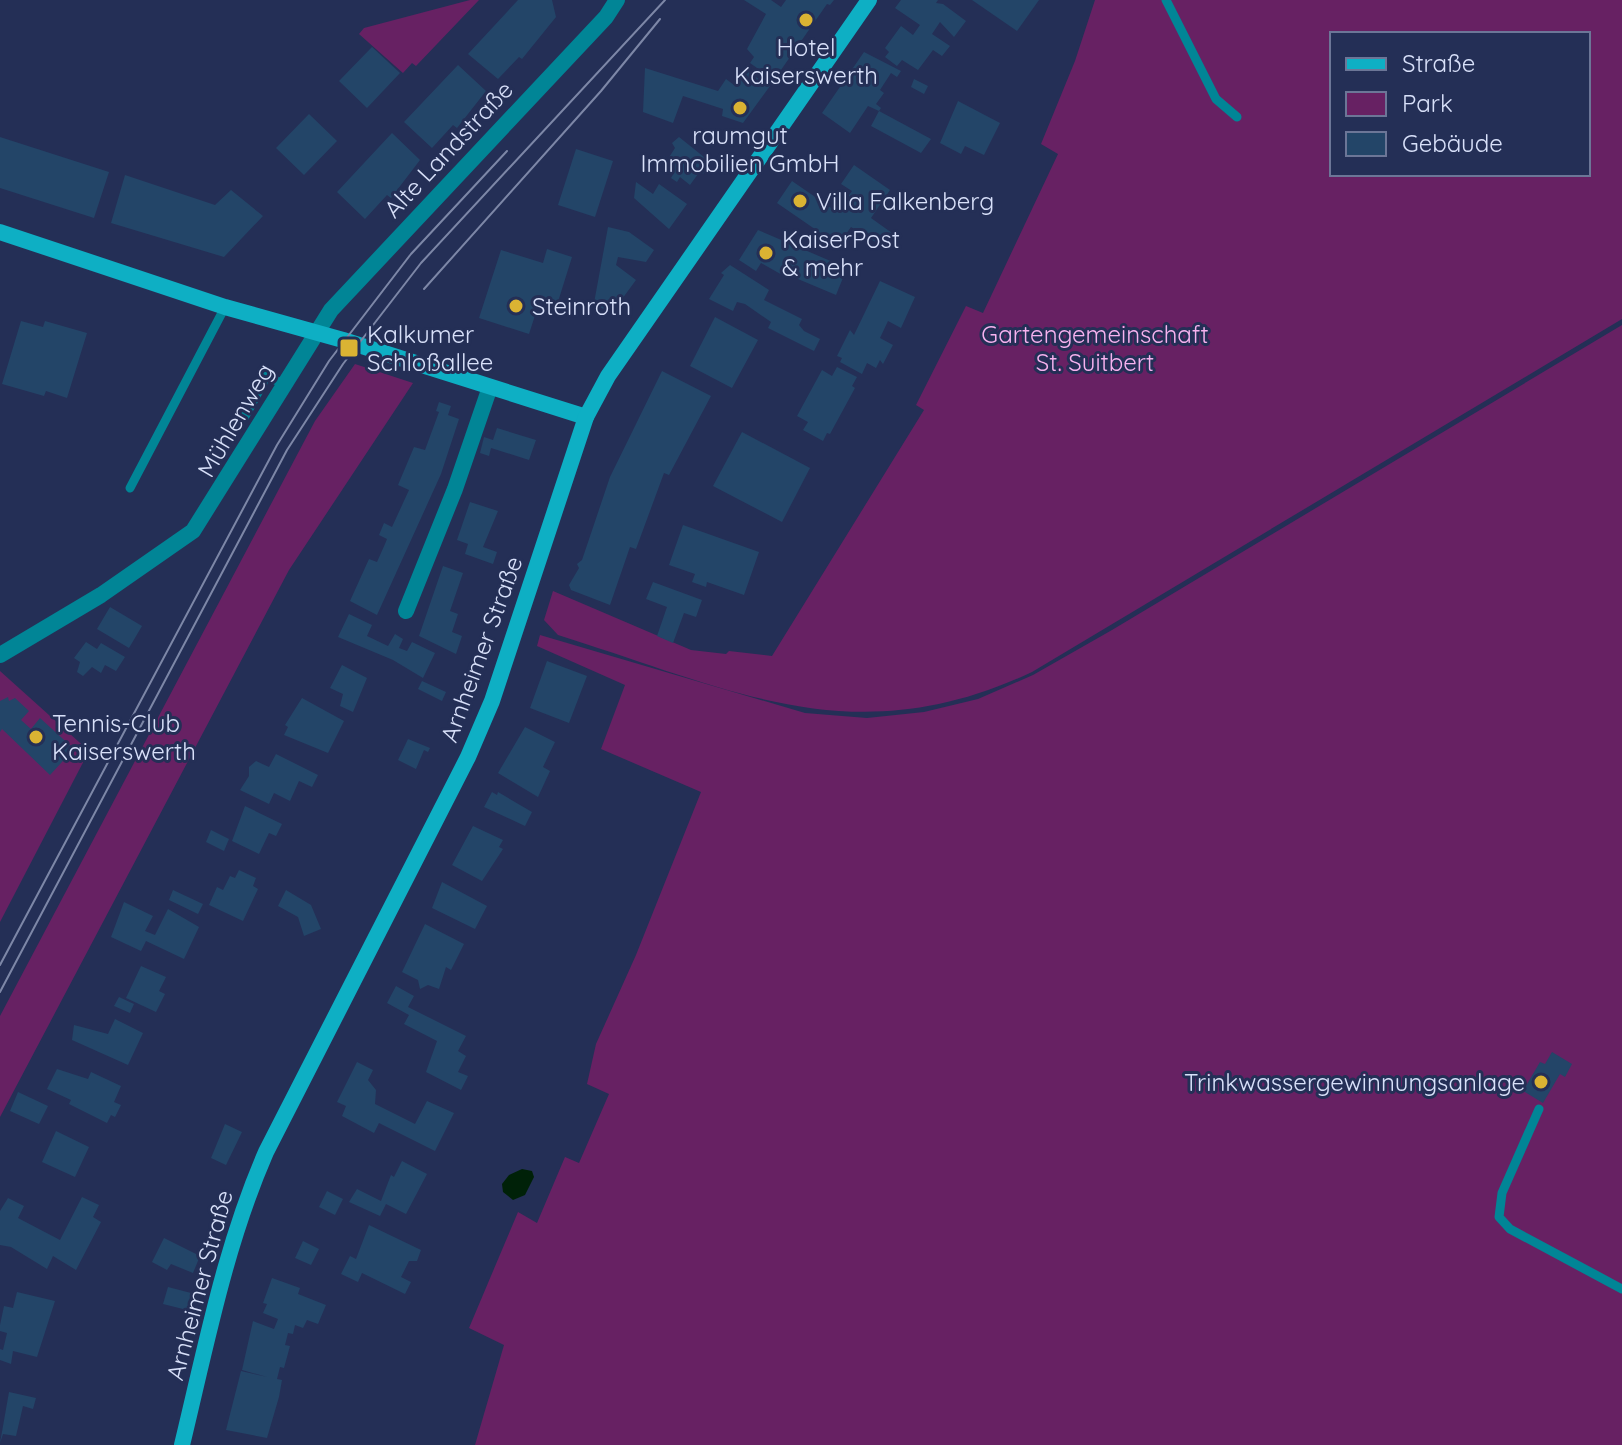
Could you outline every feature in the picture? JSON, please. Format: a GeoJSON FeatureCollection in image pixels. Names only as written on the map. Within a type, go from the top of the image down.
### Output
{"type":"FeatureCollection","features":[{"type":"Feature","properties":{"kind":"main road","name":"Arnheimer Straße"},"geometry":{"type":"LineString","coordinates":[[182,1445],[224,1268],[247,1195],[468,757],[492,701],[586,417],[608,376],[869,0]]}},
{"type":"Feature","properties":{"kind":"main road"},"geometry":{"type":"LineString","coordinates":[[0,232],[225,307],[586,417]]}},
{"type":"Feature","properties":{"kind":"street","name":"Alte Landstraße"},"geometry":{"type":"LineString","coordinates":[[315,332],[331,310],[606,17],[617,0]]}},
{"type":"Feature","properties":{"kind":"street","name":"Mühlenweg"},"geometry":{"type":"LineString","coordinates":[[0,655],[101,595],[193,531],[236,467],[315,332]]}},
{"type":"Feature","properties":{"kind":"street"},"geometry":{"type":"LineString","coordinates":[[406,611],[455,489],[490,387]]}},
{"type":"Feature","properties":{"kind":"lane"},"geometry":{"type":"LineString","coordinates":[[1166,0],[1216,99],[1237,117]]}},
{"type":"Feature","properties":{"kind":"lane"},"geometry":{"type":"LineString","coordinates":[[130,488],[225,307]]}},
{"type":"Feature","properties":{"kind":"lane"},"geometry":{"type":"LineString","coordinates":[[244,418],[267,376],[283,384]]}},
{"type":"Feature","properties":{"kind":"lane"},"geometry":{"type":"LineString","coordinates":[[1539,1109],[1502,1193],[1499,1217],[1510,1229],[1622,1289]]}},
{"type":"Feature","properties":{"kind":"green space"},"geometry":{"type":"Polygon","coordinates":[[[479,0],[416,66],[412,63],[403,73],[359,34],[364,28],[479,0]]]}},
{"type":"Feature","properties":{"kind":"green space","name":"Gartengemeinschaft St. Suitbert"},"geometry":{"type":"Polygon","coordinates":[[[1095,0],[1622,0],[1622,319],[1032,672],[968,697],[907,709],[849,711],[793,705],[737,693],[558,635],[544,620],[553,591],[691,650],[772,656],[924,410],[916,405],[966,306],[983,313],[1058,154],[1041,144],[1075,61],[1095,0]]]}},
{"type":"Feature","properties":{"kind":"green space"},"geometry":{"type":"Polygon","coordinates":[[[1622,325],[1622,1445],[475,1445],[504,1345],[469,1328],[518,1212],[537,1223],[565,1157],[579,1163],[609,1094],[587,1084],[596,1044],[636,955],[701,792],[601,749],[625,685],[537,646],[540,635],[805,713],[867,718],[924,712],[978,699],[1033,675],[1112,630],[1622,325]]]}},
{"type":"Feature","properties":{"kind":"green space"},"geometry":{"type":"Polygon","coordinates":[[[355,364],[413,383],[289,570],[0,1117],[0,1016],[315,421],[355,364]]]}},
{"type":"Feature","properties":{"kind":"green space"},"geometry":{"type":"Polygon","coordinates":[[[0,671],[89,751],[0,922],[0,671]]]}},
{"type":"Feature","properties":{"kind":"shaded area"},"geometry":{"type":"Polygon","coordinates":[[[522,1169],[532,1171],[534,1177],[525,1195],[513,1200],[503,1192],[502,1184],[509,1175],[522,1169]]]}},
{"type":"Feature","properties":{"kind":"building"},"geometry":{"type":"Polygon","coordinates":[[[518,0],[552,0],[556,17],[522,59],[519,57],[498,79],[468,54],[518,0]]]}},
{"type":"Feature","properties":{"kind":"building"},"geometry":{"type":"Polygon","coordinates":[[[744,0],[771,0],[781,7],[786,0],[834,0],[827,4],[774,80],[750,63],[754,57],[747,49],[766,14],[744,0]]]}},
{"type":"Feature","properties":{"kind":"building"},"geometry":{"type":"Polygon","coordinates":[[[901,0],[938,0],[936,3],[943,4],[966,21],[954,37],[940,22],[932,34],[950,46],[942,56],[933,50],[918,70],[902,60],[897,66],[885,57],[889,52],[885,48],[901,26],[913,35],[920,25],[895,8],[901,0]]]}},
{"type":"Feature","properties":{"kind":"building"},"geometry":{"type":"Polygon","coordinates":[[[972,0],[1039,0],[1017,31],[972,0]]]}},
{"type":"Feature","properties":{"kind":"building"},"geometry":{"type":"Polygon","coordinates":[[[372,47],[400,73],[367,108],[339,81],[372,47]]]}},
{"type":"Feature","properties":{"kind":"building"},"geometry":{"type":"Polygon","coordinates":[[[864,52],[901,71],[897,77],[891,73],[880,90],[884,93],[876,104],[881,108],[879,111],[868,106],[850,133],[822,113],[864,52]]]}},
{"type":"Feature","properties":{"kind":"building"},"geometry":{"type":"Polygon","coordinates":[[[458,65],[486,91],[457,128],[453,125],[432,148],[404,122],[458,65]]]}},
{"type":"Feature","properties":{"kind":"building"},"geometry":{"type":"Polygon","coordinates":[[[645,68],[718,91],[726,79],[734,85],[745,70],[770,86],[743,123],[722,116],[723,109],[683,96],[673,123],[643,112],[645,68]]]}},
{"type":"Feature","properties":{"kind":"building"},"geometry":{"type":"Polygon","coordinates":[[[914,79],[928,86],[924,94],[911,87],[914,79]]]}},
{"type":"Feature","properties":{"kind":"building"},"geometry":{"type":"Polygon","coordinates":[[[958,101],[1000,123],[984,155],[965,146],[961,154],[940,143],[958,101]]]}},
{"type":"Feature","properties":{"kind":"building"},"geometry":{"type":"Polygon","coordinates":[[[879,111],[931,139],[921,153],[871,126],[879,111]]]}},
{"type":"Feature","properties":{"kind":"building"},"geometry":{"type":"Polygon","coordinates":[[[309,114],[337,141],[304,175],[276,148],[309,114]]]}},
{"type":"Feature","properties":{"kind":"building"},"geometry":{"type":"Polygon","coordinates":[[[392,133],[420,160],[391,198],[387,195],[365,219],[337,192],[392,133]]]}},
{"type":"Feature","properties":{"kind":"building"},"geometry":{"type":"Polygon","coordinates":[[[0,137],[109,172],[94,218],[0,188],[0,137]]]}},
{"type":"Feature","properties":{"kind":"building"},"geometry":{"type":"Polygon","coordinates":[[[679,137],[709,161],[705,173],[698,174],[690,185],[680,177],[677,182],[671,178],[674,173],[660,162],[664,156],[668,159],[675,148],[672,143],[679,137]]]}},
{"type":"Feature","properties":{"kind":"building"},"geometry":{"type":"Polygon","coordinates":[[[576,149],[613,161],[595,217],[558,205],[576,149]]]}},
{"type":"Feature","properties":{"kind":"building"},"geometry":{"type":"Polygon","coordinates":[[[854,165],[890,190],[871,218],[892,233],[882,246],[851,227],[838,245],[777,203],[792,181],[837,212],[852,191],[841,184],[854,165]]]}},
{"type":"Feature","properties":{"kind":"building"},"geometry":{"type":"Polygon","coordinates":[[[125,175],[215,205],[231,190],[263,216],[224,257],[111,223],[125,175]]]}},
{"type":"Feature","properties":{"kind":"building"},"geometry":{"type":"Polygon","coordinates":[[[636,182],[653,194],[659,184],[687,204],[669,229],[634,198],[636,182]]]}},
{"type":"Feature","properties":{"kind":"building"},"geometry":{"type":"Polygon","coordinates":[[[608,227],[629,232],[654,250],[646,262],[618,257],[616,265],[636,280],[611,314],[594,303],[608,227]]]}},
{"type":"Feature","properties":{"kind":"building"},"geometry":{"type":"Polygon","coordinates":[[[758,230],[847,268],[836,295],[786,274],[784,276],[761,263],[756,271],[739,260],[758,230]]]}},
{"type":"Feature","properties":{"kind":"building"},"geometry":{"type":"Polygon","coordinates":[[[547,249],[572,257],[557,305],[540,300],[529,334],[479,318],[501,250],[543,263],[547,249]]]}},
{"type":"Feature","properties":{"kind":"building"},"geometry":{"type":"Polygon","coordinates":[[[730,265],[769,290],[764,300],[802,319],[799,325],[804,331],[820,339],[814,351],[768,328],[771,322],[745,304],[737,302],[733,311],[709,299],[724,275],[721,273],[730,265]]]}},
{"type":"Feature","properties":{"kind":"building"},"geometry":{"type":"Polygon","coordinates":[[[880,281],[915,297],[901,328],[888,321],[880,338],[893,345],[883,364],[880,360],[876,368],[867,363],[862,374],[840,362],[842,358],[837,356],[850,330],[854,335],[880,281]]]}},
{"type":"Feature","properties":{"kind":"building"},"geometry":{"type":"Polygon","coordinates":[[[715,317],[758,340],[732,388],[690,366],[715,317]]]}},
{"type":"Feature","properties":{"kind":"building"},"geometry":{"type":"Polygon","coordinates":[[[21,321],[43,327],[45,321],[87,333],[67,398],[46,391],[44,396],[2,384],[21,321]]]}},
{"type":"Feature","properties":{"kind":"building"},"geometry":{"type":"Polygon","coordinates":[[[837,367],[857,377],[852,386],[855,388],[823,441],[803,430],[808,422],[797,416],[822,370],[832,376],[837,367]]]}},
{"type":"Feature","properties":{"kind":"building"},"geometry":{"type":"Polygon","coordinates":[[[662,371],[711,396],[669,475],[664,473],[636,549],[630,547],[610,605],[571,590],[569,585],[579,568],[577,564],[582,560],[610,477],[662,371]]]}},
{"type":"Feature","properties":{"kind":"building"},"geometry":{"type":"Polygon","coordinates":[[[439,402],[451,406],[448,415],[459,419],[441,474],[377,615],[350,601],[369,559],[377,562],[387,539],[379,535],[384,523],[392,527],[409,490],[398,485],[414,447],[425,450],[439,412],[436,411],[439,402]]]}},
{"type":"Feature","properties":{"kind":"building"},"geometry":{"type":"Polygon","coordinates":[[[497,428],[536,440],[529,460],[491,448],[489,456],[480,453],[484,437],[493,440],[497,428]]]}},
{"type":"Feature","properties":{"kind":"building"},"geometry":{"type":"Polygon","coordinates":[[[742,432],[810,468],[782,522],[713,486],[742,432]]]}},
{"type":"Feature","properties":{"kind":"building"},"geometry":{"type":"Polygon","coordinates":[[[470,502],[498,511],[483,547],[497,552],[493,564],[465,554],[468,544],[457,540],[470,502]]]}},
{"type":"Feature","properties":{"kind":"building"},"geometry":{"type":"Polygon","coordinates":[[[683,525],[759,552],[744,595],[707,582],[706,587],[692,582],[695,574],[669,565],[683,525]]]}},
{"type":"Feature","properties":{"kind":"building"},"geometry":{"type":"Polygon","coordinates":[[[443,566],[463,573],[450,611],[458,614],[452,632],[462,636],[456,654],[419,636],[443,566]]]}},
{"type":"Feature","properties":{"kind":"building"},"geometry":{"type":"Polygon","coordinates":[[[653,582],[702,600],[696,617],[684,613],[673,643],[657,636],[667,607],[646,599],[653,582]]]}},
{"type":"Feature","properties":{"kind":"building"},"geometry":{"type":"Polygon","coordinates":[[[110,607],[142,626],[129,648],[97,629],[110,607]]]}},
{"type":"Feature","properties":{"kind":"building"},"geometry":{"type":"Polygon","coordinates":[[[349,614],[372,625],[367,636],[388,646],[395,634],[403,639],[399,648],[407,651],[412,642],[435,653],[423,678],[393,660],[338,637],[349,614]]]}},
{"type":"Feature","properties":{"kind":"building"},"geometry":{"type":"Polygon","coordinates":[[[86,642],[97,649],[101,643],[125,657],[116,671],[105,665],[101,673],[92,667],[83,676],[77,672],[80,662],[74,658],[86,642]]]}},
{"type":"Feature","properties":{"kind":"building"},"geometry":{"type":"Polygon","coordinates":[[[547,661],[587,676],[569,723],[530,708],[547,661]]]}},
{"type":"Feature","properties":{"kind":"building"},"geometry":{"type":"Polygon","coordinates":[[[342,665],[367,678],[353,712],[340,706],[343,694],[330,688],[342,665]]]}},
{"type":"Feature","properties":{"kind":"building"},"geometry":{"type":"Polygon","coordinates":[[[422,681],[446,692],[442,701],[418,689],[422,681]]]}},
{"type":"Feature","properties":{"kind":"building","name":"Tennis-Club Kaiserswerth"},"geometry":{"type":"Polygon","coordinates":[[[8,697],[9,701],[15,698],[29,711],[21,720],[31,729],[40,718],[74,749],[50,775],[2,729],[0,732],[0,701],[8,697]]]}},
{"type":"Feature","properties":{"kind":"building"},"geometry":{"type":"Polygon","coordinates":[[[302,698],[344,721],[328,753],[284,735],[288,727],[285,725],[302,698]]]}},
{"type":"Feature","properties":{"kind":"building"},"geometry":{"type":"Polygon","coordinates":[[[525,727],[555,742],[543,767],[550,771],[538,797],[498,773],[525,727]]]}},
{"type":"Feature","properties":{"kind":"building"},"geometry":{"type":"Polygon","coordinates":[[[408,739],[430,748],[428,752],[424,750],[416,769],[398,760],[408,739]]]}},
{"type":"Feature","properties":{"kind":"building"},"geometry":{"type":"Polygon","coordinates":[[[276,754],[318,775],[312,787],[299,781],[290,801],[274,793],[269,804],[240,790],[249,776],[249,767],[256,761],[269,767],[276,754]]]}},
{"type":"Feature","properties":{"kind":"building"},"geometry":{"type":"Polygon","coordinates":[[[492,792],[497,795],[498,792],[532,812],[525,826],[484,807],[492,792]]]}},
{"type":"Feature","properties":{"kind":"building"},"geometry":{"type":"Polygon","coordinates":[[[245,806],[282,824],[276,836],[269,833],[259,854],[232,841],[245,806]]]}},
{"type":"Feature","properties":{"kind":"building"},"geometry":{"type":"Polygon","coordinates":[[[473,826],[503,840],[499,847],[503,849],[482,881],[452,865],[473,826]]]}},
{"type":"Feature","properties":{"kind":"building"},"geometry":{"type":"Polygon","coordinates":[[[211,830],[229,839],[224,851],[206,842],[211,830]]]}},
{"type":"Feature","properties":{"kind":"building"},"geometry":{"type":"Polygon","coordinates":[[[239,870],[256,878],[253,886],[258,889],[243,921],[209,905],[217,887],[223,890],[230,876],[235,878],[239,870]]]}},
{"type":"Feature","properties":{"kind":"building"},"geometry":{"type":"Polygon","coordinates":[[[442,882],[487,906],[475,929],[432,908],[442,882]]]}},
{"type":"Feature","properties":{"kind":"building"},"geometry":{"type":"Polygon","coordinates":[[[173,890],[203,904],[198,914],[169,900],[173,890]]]}},
{"type":"Feature","properties":{"kind":"building"},"geometry":{"type":"Polygon","coordinates":[[[286,890],[311,905],[321,929],[304,936],[298,917],[278,906],[286,890]]]}},
{"type":"Feature","properties":{"kind":"building"},"geometry":{"type":"Polygon","coordinates":[[[124,902],[153,916],[145,931],[155,935],[168,909],[199,927],[184,959],[146,941],[141,951],[111,937],[124,902]]]}},
{"type":"Feature","properties":{"kind":"building"},"geometry":{"type":"Polygon","coordinates":[[[425,924],[464,944],[451,970],[446,967],[439,989],[428,985],[420,989],[418,980],[402,972],[425,924]]]}},
{"type":"Feature","properties":{"kind":"building"},"geometry":{"type":"Polygon","coordinates":[[[141,966],[166,977],[159,991],[165,994],[156,1012],[126,998],[141,966]]]}},
{"type":"Feature","properties":{"kind":"building"},"geometry":{"type":"Polygon","coordinates":[[[396,986],[414,996],[408,1007],[466,1036],[458,1051],[466,1056],[458,1072],[468,1076],[461,1090],[426,1072],[437,1041],[404,1024],[409,1015],[387,1003],[396,986]]]}},
{"type":"Feature","properties":{"kind":"building"},"geometry":{"type":"Polygon","coordinates":[[[119,997],[134,1004],[130,1013],[114,1006],[119,997]]]}},
{"type":"Feature","properties":{"kind":"building"},"geometry":{"type":"Polygon","coordinates":[[[115,1019],[143,1033],[128,1065],[72,1040],[74,1025],[108,1034],[115,1019]]]}},
{"type":"Feature","properties":{"kind":"building","name":"Trinkwassergewinnungsanlage"},"geometry":{"type":"Polygon","coordinates":[[[1552,1052],[1572,1064],[1565,1077],[1560,1074],[1543,1103],[1523,1091],[1540,1062],[1545,1064],[1552,1052]]]}},
{"type":"Feature","properties":{"kind":"building"},"geometry":{"type":"Polygon","coordinates":[[[357,1062],[373,1070],[368,1080],[376,1090],[375,1104],[415,1124],[427,1101],[454,1113],[435,1151],[379,1123],[374,1133],[342,1116],[346,1106],[337,1102],[357,1062]]]}},
{"type":"Feature","properties":{"kind":"building"},"geometry":{"type":"Polygon","coordinates":[[[57,1069],[88,1079],[91,1072],[121,1086],[114,1102],[121,1105],[115,1117],[111,1115],[107,1123],[47,1089],[57,1069]]]}},
{"type":"Feature","properties":{"kind":"building"},"geometry":{"type":"Polygon","coordinates":[[[18,1092],[48,1106],[39,1124],[10,1111],[18,1092]]]}},
{"type":"Feature","properties":{"kind":"building"},"geometry":{"type":"Polygon","coordinates":[[[225,1124],[242,1132],[226,1165],[211,1158],[225,1124]]]}},
{"type":"Feature","properties":{"kind":"building"},"geometry":{"type":"Polygon","coordinates":[[[56,1131],[89,1147],[75,1177],[42,1162],[56,1131]]]}},
{"type":"Feature","properties":{"kind":"building"},"geometry":{"type":"Polygon","coordinates":[[[402,1161],[427,1174],[406,1214],[386,1204],[380,1216],[349,1202],[357,1189],[381,1201],[391,1175],[394,1177],[402,1161]]]}},
{"type":"Feature","properties":{"kind":"building"},"geometry":{"type":"Polygon","coordinates":[[[327,1191],[343,1199],[335,1215],[319,1207],[327,1191]]]}},
{"type":"Feature","properties":{"kind":"building"},"geometry":{"type":"Polygon","coordinates":[[[82,1197],[99,1205],[93,1217],[101,1222],[76,1270],[53,1256],[47,1269],[11,1247],[0,1245],[0,1211],[8,1198],[24,1206],[18,1218],[60,1240],[82,1197]]]}},
{"type":"Feature","properties":{"kind":"building"},"geometry":{"type":"Polygon","coordinates":[[[369,1225],[421,1250],[417,1261],[409,1261],[401,1277],[411,1282],[405,1294],[362,1273],[358,1282],[341,1274],[350,1256],[356,1259],[369,1225]]]}},
{"type":"Feature","properties":{"kind":"building"},"geometry":{"type":"Polygon","coordinates":[[[164,1238],[200,1256],[193,1273],[171,1264],[167,1270],[152,1262],[164,1238]]]}},
{"type":"Feature","properties":{"kind":"building"},"geometry":{"type":"Polygon","coordinates":[[[303,1241],[319,1249],[311,1265],[295,1258],[303,1241]]]}},
{"type":"Feature","properties":{"kind":"building"},"geometry":{"type":"Polygon","coordinates":[[[272,1278],[300,1288],[298,1294],[326,1305],[318,1324],[307,1320],[303,1328],[295,1325],[293,1334],[288,1333],[285,1345],[290,1346],[284,1368],[280,1367],[277,1379],[282,1380],[267,1438],[226,1430],[241,1371],[267,1377],[242,1370],[253,1321],[274,1329],[278,1319],[263,1313],[267,1304],[263,1303],[272,1278]]]}},
{"type":"Feature","properties":{"kind":"building"},"geometry":{"type":"Polygon","coordinates":[[[168,1287],[191,1293],[187,1310],[163,1304],[168,1287]]]}},
{"type":"Feature","properties":{"kind":"building"},"geometry":{"type":"Polygon","coordinates":[[[17,1292],[55,1301],[37,1357],[13,1351],[11,1364],[0,1360],[0,1349],[3,1350],[7,1333],[0,1331],[0,1325],[4,1306],[13,1308],[17,1292]]]}},
{"type":"Feature","properties":{"kind":"building"},"geometry":{"type":"Polygon","coordinates":[[[9,1392],[36,1398],[33,1409],[23,1406],[16,1436],[3,1434],[0,1443],[9,1392]]]}},
{"type":"Feature","properties":{"kind":"tram line"},"geometry":{"type":"LineString","coordinates":[[0,992],[287,450],[343,364],[421,263],[665,0]]}},
{"type":"Feature","properties":{"kind":"tram line"},"geometry":{"type":"LineString","coordinates":[[424,289],[601,91],[660,19]]}},
{"type":"Feature","properties":{"kind":"tram line"},"geometry":{"type":"LineString","coordinates":[[0,965],[277,445],[329,361],[411,254],[507,151]]}},
{"type":"Feature","properties":{"kind":"place","name":"Hotel Kaiserswerth"},"geometry":{"type":"Point","coordinates":[806,20]}},
{"type":"Feature","properties":{"kind":"place","name":"raumgut Immobilien GmbH"},"geometry":{"type":"Point","coordinates":[740,108]}},
{"type":"Feature","properties":{"kind":"place","name":"Villa Falkenberg"},"geometry":{"type":"Point","coordinates":[800,201]}},
{"type":"Feature","properties":{"kind":"place","name":"KaiserPost & mehr"},"geometry":{"type":"Point","coordinates":[766,253]}},
{"type":"Feature","properties":{"kind":"place","name":"Steinroth"},"geometry":{"type":"Point","coordinates":[516,306]}},
{"type":"Feature","properties":{"kind":"place","name":"Kalkumer Schloßallee"},"geometry":{"type":"Point","coordinates":[349,348]}},
{"type":"Feature","properties":{"kind":"place","name":"Tennis-Club Kaiserswerth"},"geometry":{"type":"Point","coordinates":[36,737]}},
{"type":"Feature","properties":{"kind":"place","name":"Trinkwassergewinnungsanlage"},"geometry":{"type":"Point","coordinates":[1541,1082]}}]}
